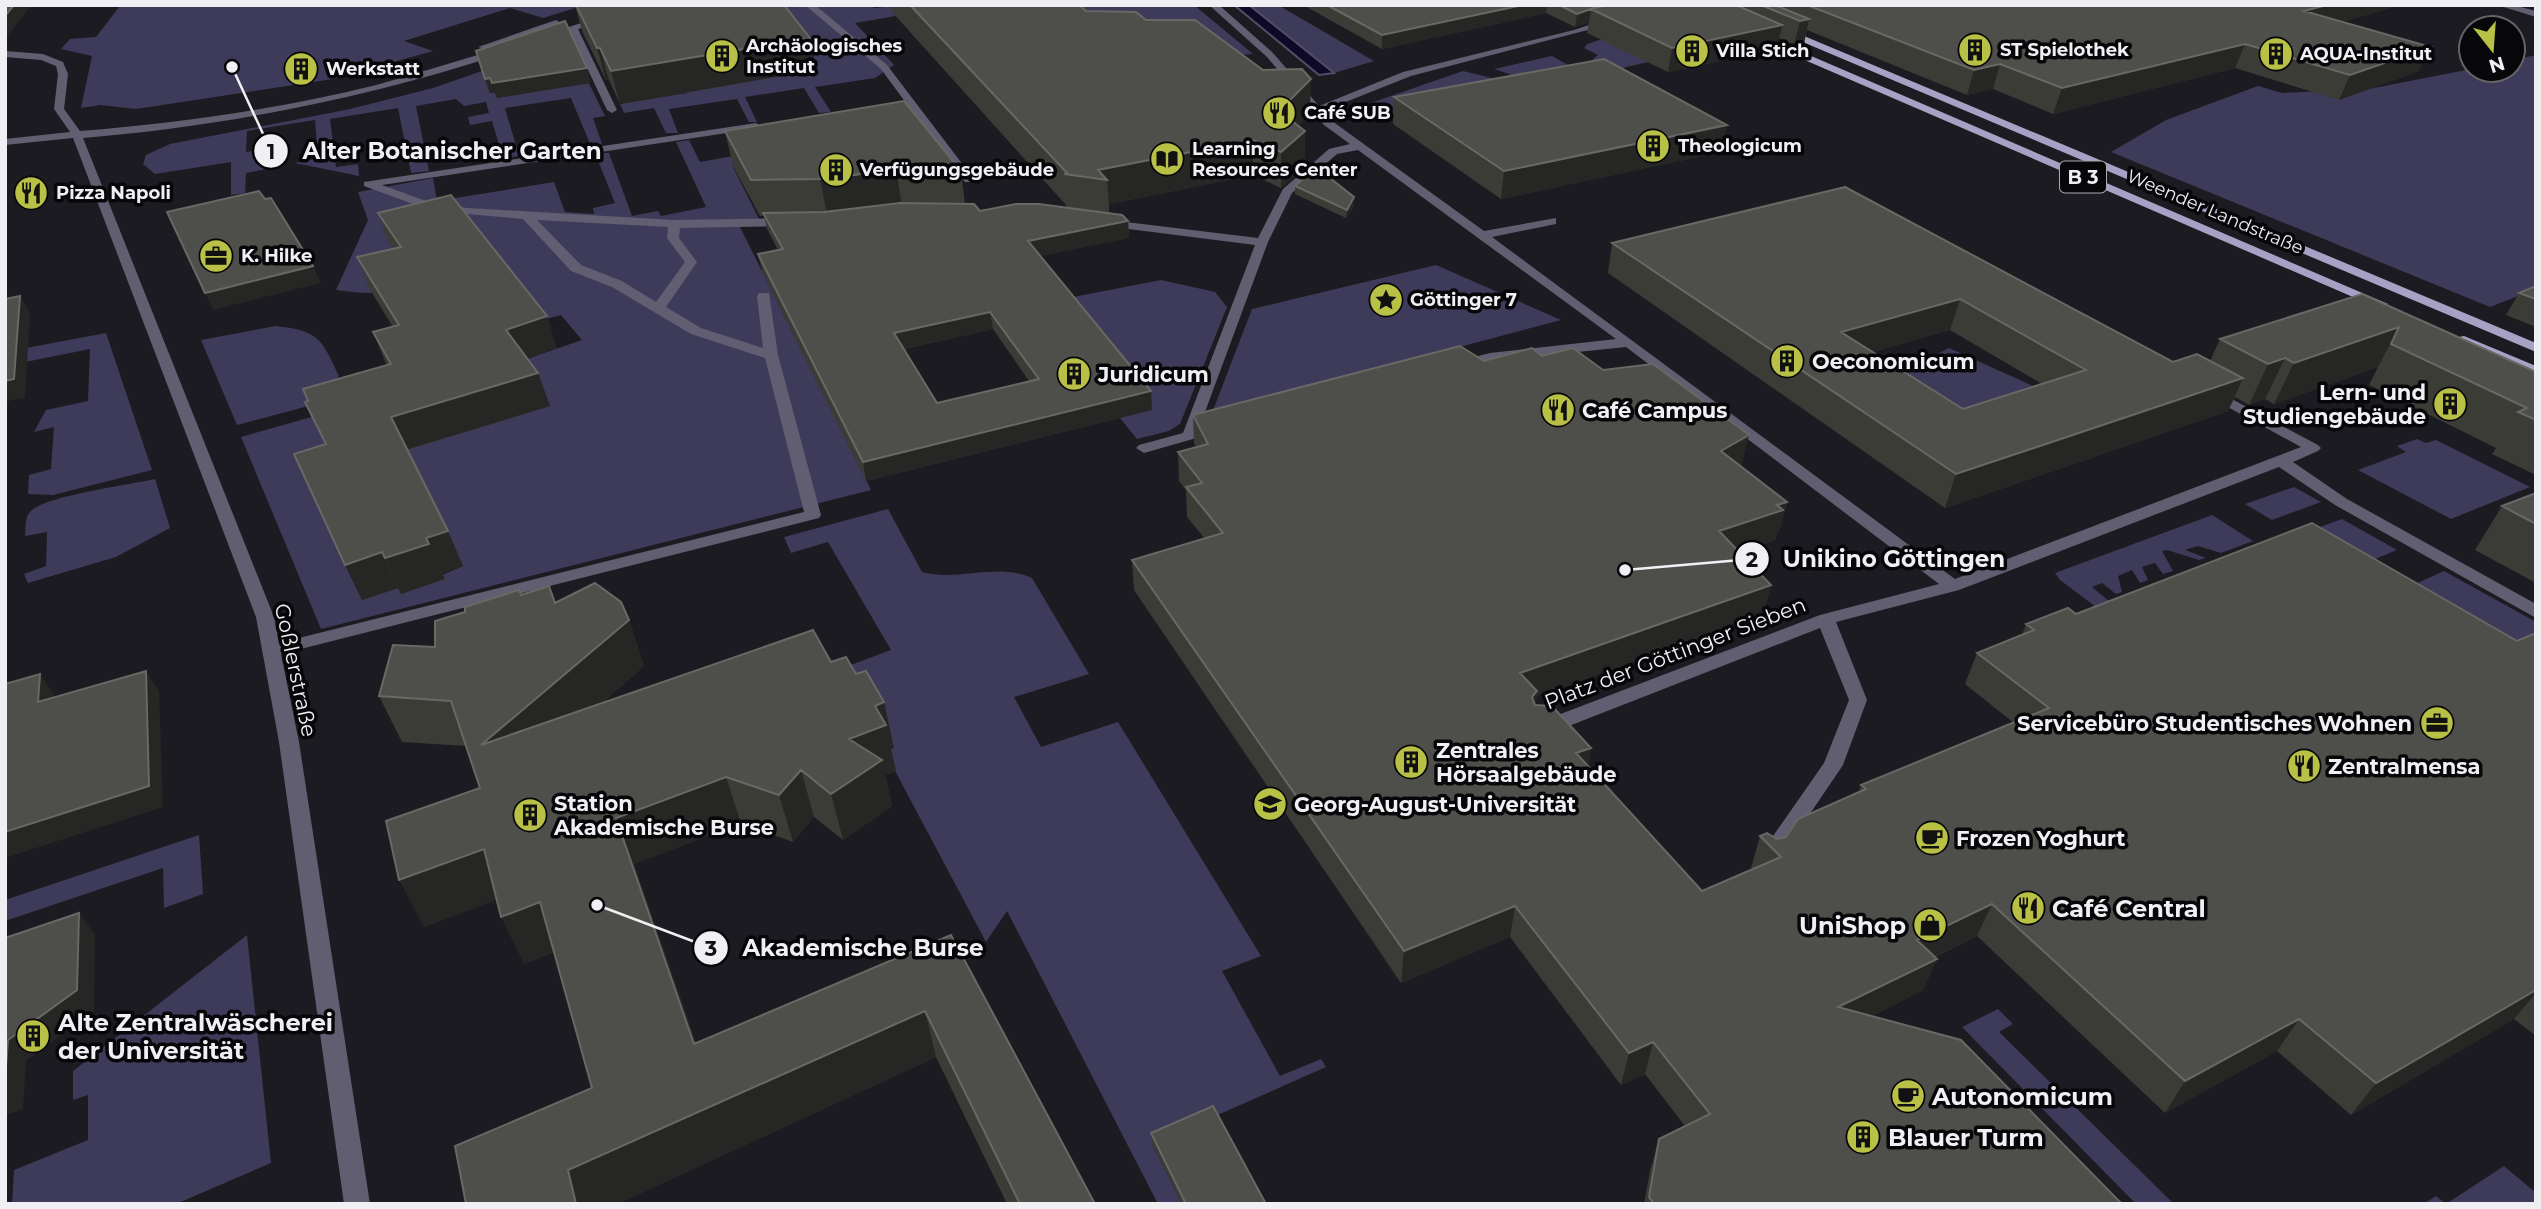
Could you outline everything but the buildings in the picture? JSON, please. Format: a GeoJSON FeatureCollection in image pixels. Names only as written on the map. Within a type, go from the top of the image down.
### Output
{"type":"FeatureCollection","features":[{"type":"Feature","properties":{"kind":"main road","name":"Weender Landstraße"},"geometry":{"type":"LineString","coordinates":[[1768,24],[2536,348]]}},
{"type":"Feature","properties":{"kind":"main road","name":"Weender Landstraße"},"geometry":{"type":"LineString","coordinates":[[1748,32],[2390,309]]}},
{"type":"Feature","properties":{"kind":"main road"},"geometry":{"type":"LineString","coordinates":[[2454,336],[2536,371]]}},
{"type":"Feature","properties":{"kind":"street"},"geometry":{"type":"LineString","coordinates":[[809,5],[884,67],[969,180]]}},
{"type":"Feature","properties":{"kind":"street"},"geometry":{"type":"LineString","coordinates":[[1213,5],[1270,55],[1328,123],[1629,342],[1953,586]]}},
{"type":"Feature","properties":{"kind":"street"},"geometry":{"type":"LineString","coordinates":[[1317,110],[1406,74],[1591,27],[1634,5]]}},
{"type":"Feature","properties":{"kind":"street"},"geometry":{"type":"LineString","coordinates":[[2501,5],[2536,14]]}},
{"type":"Feature","properties":{"kind":"street"},"geometry":{"type":"LineString","coordinates":[[5,142],[76,133],[371,80],[610,13],[425,76],[343,97],[166,127],[76,133]]}},
{"type":"Feature","properties":{"kind":"street"},"geometry":{"type":"LineString","coordinates":[[572,27],[612,110]]}},
{"type":"Feature","properties":{"kind":"street","name":"Goßlerstraße"},"geometry":{"type":"LineString","coordinates":[[5,54],[43,57],[60,64],[63,74],[60,109],[76,133],[265,617],[273,650],[357,1204]]}},
{"type":"Feature","properties":{"kind":"street"},"geometry":{"type":"LineString","coordinates":[[877,110],[914,105]]}},
{"type":"Feature","properties":{"kind":"street"},"geometry":{"type":"LineString","coordinates":[[767,125],[369,184],[432,207],[528,217],[674,225],[802,222]]}},
{"type":"Feature","properties":{"kind":"street"},"geometry":{"type":"LineString","coordinates":[[1189,435],[1262,243],[1287,191],[1333,151],[1360,146]]}},
{"type":"Feature","properties":{"kind":"street"},"geometry":{"type":"LineString","coordinates":[[528,217],[576,268],[617,284],[696,331],[771,355]]}},
{"type":"Feature","properties":{"kind":"street"},"geometry":{"type":"LineString","coordinates":[[1087,220],[1262,243]]}},
{"type":"Feature","properties":{"kind":"street"},"geometry":{"type":"LineString","coordinates":[[1484,235],[1552,221]]}},
{"type":"Feature","properties":{"kind":"street"},"geometry":{"type":"LineString","coordinates":[[657,309],[691,262],[674,238],[674,225]]}},
{"type":"Feature","properties":{"kind":"street"},"geometry":{"type":"LineString","coordinates":[[273,650],[813,515],[771,355],[764,296]]}},
{"type":"Feature","properties":{"kind":"street"},"geometry":{"type":"LineString","coordinates":[[1438,371],[1490,357],[1629,342]]}},
{"type":"Feature","properties":{"kind":"street","name":"Platz der Göttinger Sieben"},"geometry":{"type":"LineString","coordinates":[[1540,730],[1826,619],[1953,586],[2313,448],[2201,387]]}},
{"type":"Feature","properties":{"kind":"street"},"geometry":{"type":"LineString","coordinates":[[1144,448],[1229,425]]}},
{"type":"Feature","properties":{"kind":"street"},"geometry":{"type":"LineString","coordinates":[[2281,461],[2341,502],[2536,612]]}},
{"type":"Feature","properties":{"kind":"street","name":"Platz der Göttinger Sieben"},"geometry":{"type":"LineString","coordinates":[[1768,860],[1833,765],[1858,700],[1826,619]]}},
{"type":"Feature","properties":{"kind":"shaded area"},"geometry":{"type":"Polygon","coordinates":[[[108,5],[585,5],[543,18],[510,8],[404,41],[433,51],[333,79],[136,109],[100,105],[81,108],[92,56],[61,49],[70,39],[96,37],[120,6],[108,5]]]}},
{"type":"Feature","properties":{"kind":"shaded area"},"geometry":{"type":"Polygon","coordinates":[[[699,5],[857,5],[877,8],[895,5],[893,13],[896,16],[855,23],[894,65],[875,78],[815,87],[831,112],[819,113],[804,88],[745,97],[757,122],[749,122],[737,99],[669,109],[678,133],[666,133],[654,108],[624,113],[620,104],[687,93],[699,5]]]}},
{"type":"Feature","properties":{"kind":"shaded area"},"geometry":{"type":"Polygon","coordinates":[[[957,5],[1194,5],[1253,54],[1203,57],[957,5]]]}},
{"type":"Feature","properties":{"kind":"shaded area"},"geometry":{"type":"Polygon","coordinates":[[[1234,5],[1249,5],[1334,73],[1319,75],[1234,5]]]}},
{"type":"Feature","properties":{"kind":"shaded area"},"geometry":{"type":"Polygon","coordinates":[[[1249,5],[1278,5],[1374,61],[1334,73],[1249,5]]]}},
{"type":"Feature","properties":{"kind":"shaded area"},"geometry":{"type":"Polygon","coordinates":[[[1634,29],[1666,58],[1613,70],[1592,60],[1598,55],[1584,48],[1587,44],[1634,29]]]}},
{"type":"Feature","properties":{"kind":"shaded area"},"geometry":{"type":"Polygon","coordinates":[[[568,41],[605,116],[593,118],[602,144],[590,144],[571,98],[505,108],[519,156],[503,158],[492,121],[470,125],[468,117],[489,113],[486,102],[464,106],[456,99],[416,106],[429,171],[411,173],[398,108],[330,119],[336,167],[358,164],[359,176],[295,163],[318,158],[315,120],[247,131],[246,152],[271,148],[272,168],[246,173],[245,193],[231,195],[231,162],[155,174],[143,164],[146,155],[170,144],[350,109],[433,88],[568,41]],[[484,73],[490,93],[495,93],[497,98],[538,91],[484,73]]]}},
{"type":"Feature","properties":{"kind":"shaded area"},"geometry":{"type":"Polygon","coordinates":[[[2536,55],[2536,289],[2490,307],[2111,152],[2166,120],[2258,86],[2282,93],[2369,89],[2457,72],[2457,84],[2527,84],[2527,57],[2536,55]]]}},
{"type":"Feature","properties":{"kind":"shaded area"},"geometry":{"type":"Polygon","coordinates":[[[1552,56],[1570,66],[1515,76],[1494,69],[1552,56]]]}},
{"type":"Feature","properties":{"kind":"shaded area"},"geometry":{"type":"Polygon","coordinates":[[[1463,71],[1520,85],[1441,109],[1379,116],[1370,115],[1359,107],[1463,71]]]}},
{"type":"Feature","properties":{"kind":"shaded area"},"geometry":{"type":"Polygon","coordinates":[[[689,140],[700,162],[761,151],[733,167],[759,219],[715,220],[740,227],[871,490],[321,629],[241,437],[315,416],[458,434],[549,406],[518,362],[582,340],[561,315],[514,328],[390,243],[413,277],[405,284],[397,289],[377,293],[336,290],[368,220],[358,192],[433,178],[437,201],[554,182],[565,212],[594,214],[593,208],[615,203],[595,153],[609,153],[632,216],[658,211],[661,216],[706,207],[676,142],[689,140]],[[463,566],[350,572],[362,600],[398,588],[401,593],[463,566]]]}},
{"type":"Feature","properties":{"kind":"shaded area"},"geometry":{"type":"Polygon","coordinates":[[[1436,265],[1561,320],[1212,413],[1252,309],[1436,265]]]}},
{"type":"Feature","properties":{"kind":"shaded area"},"geometry":{"type":"Polygon","coordinates":[[[1161,280],[1215,292],[1227,307],[1180,424],[1169,431],[1137,439],[1120,418],[1152,409],[1063,299],[1161,280]]]}},
{"type":"Feature","properties":{"kind":"shaded area"},"geometry":{"type":"Polygon","coordinates":[[[276,326],[301,331],[317,339],[328,353],[339,376],[312,405],[237,425],[201,340],[276,326]]]}},
{"type":"Feature","properties":{"kind":"shaded area"},"geometry":{"type":"Polygon","coordinates":[[[106,333],[152,470],[53,495],[28,494],[29,475],[51,469],[54,427],[34,432],[46,410],[88,401],[90,349],[5,366],[5,352],[106,333]]]}},
{"type":"Feature","properties":{"kind":"shaded area"},"geometry":{"type":"Polygon","coordinates":[[[1949,348],[2033,386],[1976,417],[1892,377],[1949,348]]]}},
{"type":"Feature","properties":{"kind":"shaded area"},"geometry":{"type":"Polygon","coordinates":[[[2417,439],[2426,443],[2436,440],[2530,487],[2451,519],[2358,470],[2406,452],[2397,446],[2417,439]]]}},
{"type":"Feature","properties":{"kind":"shaded area"},"geometry":{"type":"Polygon","coordinates":[[[155,479],[170,528],[116,557],[28,583],[24,574],[46,566],[47,532],[25,536],[29,512],[72,495],[155,479]]]}},
{"type":"Feature","properties":{"kind":"shaded area"},"geometry":{"type":"Polygon","coordinates":[[[2294,487],[2321,502],[2272,520],[2245,504],[2294,487]]]}},
{"type":"Feature","properties":{"kind":"shaded area"},"geometry":{"type":"Polygon","coordinates":[[[888,509],[922,572],[949,575],[1005,572],[1032,578],[1089,674],[1014,697],[1041,747],[1118,722],[1261,956],[1222,971],[1280,1076],[1321,1059],[1326,1067],[1152,1144],[1182,1204],[1158,1204],[1007,911],[986,942],[885,752],[893,748],[824,675],[891,650],[828,542],[791,553],[784,537],[888,509]]]}},
{"type":"Feature","properties":{"kind":"shaded area"},"geometry":{"type":"Polygon","coordinates":[[[2212,515],[2253,541],[2221,553],[2198,546],[2185,550],[2206,558],[2199,560],[2167,550],[2162,551],[2173,571],[2163,574],[2155,563],[2142,567],[2148,580],[2140,583],[2132,570],[2118,576],[2122,592],[2116,594],[2102,583],[2092,587],[2110,602],[2096,607],[2060,580],[2055,573],[2212,515]]]}},
{"type":"Feature","properties":{"kind":"shaded area"},"geometry":{"type":"Polygon","coordinates":[[[2342,519],[2397,550],[2356,567],[2301,534],[2342,519]]]}},
{"type":"Feature","properties":{"kind":"shaded area"},"geometry":{"type":"Polygon","coordinates":[[[2444,571],[2536,622],[2536,677],[2393,594],[2444,571]]]}},
{"type":"Feature","properties":{"kind":"shaded area"},"geometry":{"type":"Polygon","coordinates":[[[199,835],[203,894],[164,908],[163,868],[5,921],[5,900],[199,835]]]}},
{"type":"Feature","properties":{"kind":"shaded area"},"geometry":{"type":"Polygon","coordinates":[[[247,935],[271,1163],[176,1204],[12,1204],[14,1170],[88,1140],[88,1095],[73,1100],[73,1071],[247,935]]]}},
{"type":"Feature","properties":{"kind":"shaded area"},"geometry":{"type":"Polygon","coordinates":[[[1998,1009],[2013,1024],[1999,1032],[2174,1204],[2136,1204],[1962,1027],[1998,1009]]]}},
{"type":"Feature","properties":{"kind":"shaded area"},"geometry":{"type":"Polygon","coordinates":[[[2504,1166],[2536,1193],[2536,1204],[2446,1204],[2504,1166]]]}},
{"type":"Feature","properties":{"kind":"shaded area"},"geometry":{"type":"Polygon","coordinates":[[[2436,1196],[2446,1204],[2423,1204],[2436,1196]]]}},
{"type":"Feature","properties":{"kind":"place","name":"ST Spielothek"},"geometry":{"type":"Point","coordinates":[1975,50]}},
{"type":"Feature","properties":{"kind":"place","name":"Villa Stich"},"geometry":{"type":"Point","coordinates":[1692,51]}},
{"type":"Feature","properties":{"kind":"place","name":"AQUA-Institut"},"geometry":{"type":"Point","coordinates":[2276,54]}},
{"type":"Feature","properties":{"kind":"place","name":"Archäologisches Institut"},"geometry":{"type":"Point","coordinates":[722,56]}},
{"type":"Feature","properties":{"kind":"place","name":"Alter Botanischer Garten"},"geometry":{"type":"Point","coordinates":[232,67]}},
{"type":"Feature","properties":{"kind":"place","name":"Werkstatt"},"geometry":{"type":"Point","coordinates":[301,69]}},
{"type":"Feature","properties":{"kind":"place","name":"Café SUB"},"geometry":{"type":"Point","coordinates":[1279,113]}},
{"type":"Feature","properties":{"kind":"place","name":"Theologicum"},"geometry":{"type":"Point","coordinates":[1653,146]}},
{"type":"Feature","properties":{"kind":"place","name":"Learning Resources Center"},"geometry":{"type":"Point","coordinates":[1167,159]}},
{"type":"Feature","properties":{"kind":"place","name":"Verfügungsgebäude"},"geometry":{"type":"Point","coordinates":[836,170]}},
{"type":"Feature","properties":{"kind":"place","name":"Pizza Napoli"},"geometry":{"type":"Point","coordinates":[31,193]}},
{"type":"Feature","properties":{"kind":"place","name":"K. Hilke"},"geometry":{"type":"Point","coordinates":[216,256]}},
{"type":"Feature","properties":{"kind":"place","name":"Göttinger 7"},"geometry":{"type":"Point","coordinates":[1386,300]}},
{"type":"Feature","properties":{"kind":"place","name":"Oeconomicum"},"geometry":{"type":"Point","coordinates":[1787,361]}},
{"type":"Feature","properties":{"kind":"place","name":"Juridicum"},"geometry":{"type":"Point","coordinates":[1074,374]}},
{"type":"Feature","properties":{"kind":"place","name":"Lern- und Studiengebäude"},"geometry":{"type":"Point","coordinates":[2450,404]}},
{"type":"Feature","properties":{"kind":"place","name":"Café Campus"},"geometry":{"type":"Point","coordinates":[1558,410]}},
{"type":"Feature","properties":{"kind":"place","name":"Unikino Göttingen"},"geometry":{"type":"Point","coordinates":[1625,570]}},
{"type":"Feature","properties":{"kind":"place","name":"Servicebüro Studentisches Wohnen"},"geometry":{"type":"Point","coordinates":[2437,723]}},
{"type":"Feature","properties":{"kind":"place","name":"Zentrales Hörsaalgebäude"},"geometry":{"type":"Point","coordinates":[1411,762]}},
{"type":"Feature","properties":{"kind":"place","name":"Zentralmensa"},"geometry":{"type":"Point","coordinates":[2304,766]}},
{"type":"Feature","properties":{"kind":"place","name":"Georg-August-Universität"},"geometry":{"type":"Point","coordinates":[1270,804]}},
{"type":"Feature","properties":{"kind":"place","name":"Station Akademische Burse"},"geometry":{"type":"Point","coordinates":[530,815]}},
{"type":"Feature","properties":{"kind":"place","name":"Frozen Yoghurt"},"geometry":{"type":"Point","coordinates":[1932,838]}},
{"type":"Feature","properties":{"kind":"place","name":"Akademische Burse"},"geometry":{"type":"Point","coordinates":[597,905]}},
{"type":"Feature","properties":{"kind":"place","name":"Café Central"},"geometry":{"type":"Point","coordinates":[2028,908]}},
{"type":"Feature","properties":{"kind":"place","name":"UniShop"},"geometry":{"type":"Point","coordinates":[1930,925]}},
{"type":"Feature","properties":{"kind":"place","name":"Alte Zentralwäscherei der Universität"},"geometry":{"type":"Point","coordinates":[33,1036]}},
{"type":"Feature","properties":{"kind":"place","name":"Autonomicum"},"geometry":{"type":"Point","coordinates":[1908,1096]}},
{"type":"Feature","properties":{"kind":"place","name":"Blauer Turm"},"geometry":{"type":"Point","coordinates":[1863,1137]}}]}
